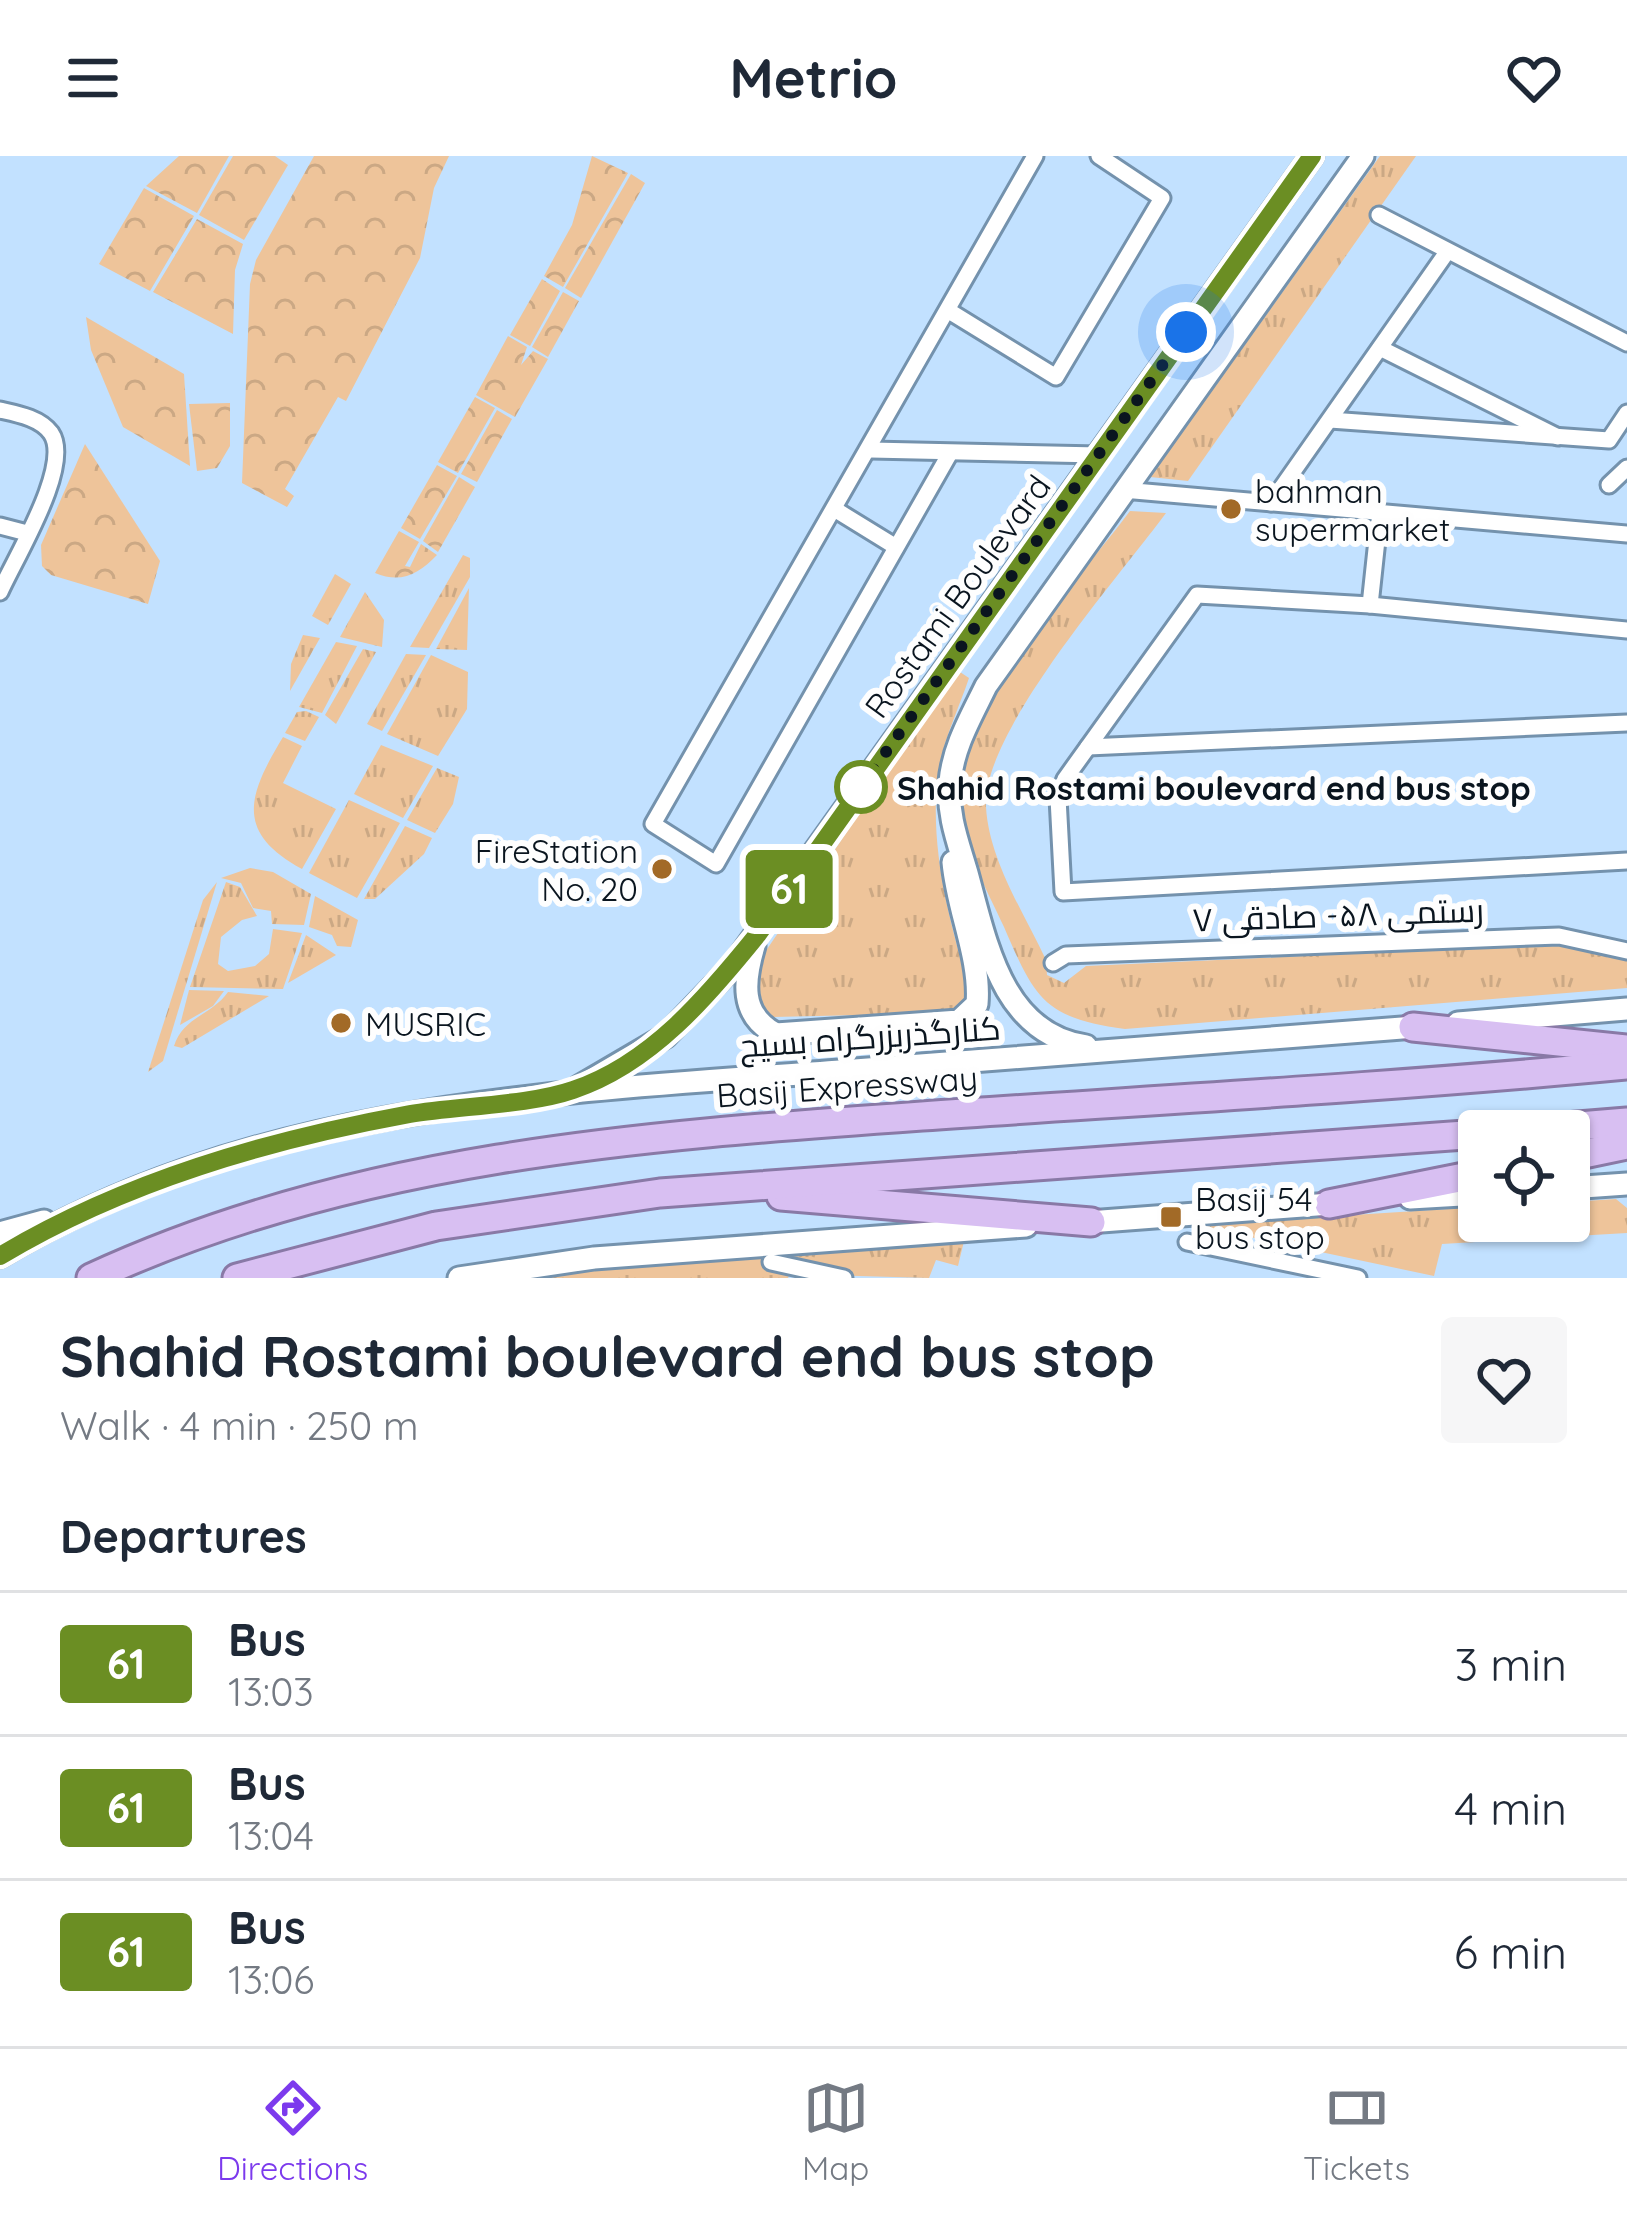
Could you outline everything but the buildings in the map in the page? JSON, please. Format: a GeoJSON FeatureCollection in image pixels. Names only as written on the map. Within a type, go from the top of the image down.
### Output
{"type":"FeatureCollection","features":[{"type":"Feature","properties":{"kind":"highway"},"geometry":{"type":"LineString","coordinates":[[1413,1027],[1627,1048]]}},
{"type":"Feature","properties":{"kind":"highway","name":"Basij Expressway"},"geometry":{"type":"LineString","coordinates":[[91,1278],[231,1220],[424,1171],[530,1152],[759,1128],[1627,1065]]}},
{"type":"Feature","properties":{"kind":"highway"},"geometry":{"type":"LineString","coordinates":[[1590,1125],[1627,1122]]}},
{"type":"Feature","properties":{"kind":"highway"},"geometry":{"type":"LineString","coordinates":[[237,1278],[436,1226],[699,1190],[1458,1136]]}},
{"type":"Feature","properties":{"kind":"highway"},"geometry":{"type":"LineString","coordinates":[[1590,1153],[1627,1145]]}},
{"type":"Feature","properties":{"kind":"highway"},"geometry":{"type":"LineString","coordinates":[[1330,1204],[1458,1178]]}},
{"type":"Feature","properties":{"kind":"highway"},"geometry":{"type":"LineString","coordinates":[[699,1190],[1091,1222]]}},
{"type":"Feature","properties":{"kind":"main road","name":"Rostami Boulevard"},"geometry":{"type":"LineString","coordinates":[[572,1091],[666,1036],[758,934],[1312,156]]}},
{"type":"Feature","properties":{"kind":"main road"},"geometry":{"type":"LineString","coordinates":[[758,934],[745,977],[747,997],[758,1020],[776,1034],[959,1021],[976,1004],[978,988],[956,900],[949,818],[958,742],[986,686],[1363,156]]}},
{"type":"Feature","properties":{"kind":"main road"},"geometry":{"type":"LineString","coordinates":[[949,818],[999,979],[1018,1008],[1064,1043],[1110,1050]]}},
{"type":"Feature","properties":{"kind":"main road","name":"کنارگذربزرگراه بسیج"},"geometry":{"type":"LineString","coordinates":[[0,1256],[107,1201],[200,1165],[301,1137],[572,1091],[1627,1010]]}},
{"type":"Feature","properties":{"kind":"main road"},"geometry":{"type":"LineString","coordinates":[[1590,1187],[1627,1184]]}},
{"type":"Feature","properties":{"kind":"main road"},"geometry":{"type":"LineString","coordinates":[[459,1278],[594,1258],[1458,1195]]}},
{"type":"Feature","properties":{"kind":"main road"},"geometry":{"type":"LineString","coordinates":[[0,1233],[107,1201]]}},
{"type":"Feature","properties":{"kind":"street"},"geometry":{"type":"LineString","coordinates":[[950,453],[716,864],[652,824],[871,450],[1035,156]]}},
{"type":"Feature","properties":{"kind":"street"},"geometry":{"type":"LineString","coordinates":[[949,311],[1056,376],[1162,198],[1099,156]]}},
{"type":"Feature","properties":{"kind":"street"},"geometry":{"type":"LineString","coordinates":[[1379,215],[1627,343]]}},
{"type":"Feature","properties":{"kind":"street"},"geometry":{"type":"LineString","coordinates":[[1271,503],[1447,252]]}},
{"type":"Feature","properties":{"kind":"street"},"geometry":{"type":"LineString","coordinates":[[1380,348],[1566,441]]}},
{"type":"Feature","properties":{"kind":"street"},"geometry":{"type":"LineString","coordinates":[[0,410],[29,417],[50,430],[59,453],[0,592]]}},
{"type":"Feature","properties":{"kind":"street"},"geometry":{"type":"LineString","coordinates":[[1330,420],[1566,441],[1610,440],[1627,413]]}},
{"type":"Feature","properties":{"kind":"street"},"geometry":{"type":"LineString","coordinates":[[871,450],[1099,455]]}},
{"type":"Feature","properties":{"kind":"street"},"geometry":{"type":"LineString","coordinates":[[1609,485],[1627,468]]}},
{"type":"Feature","properties":{"kind":"street"},"geometry":{"type":"LineString","coordinates":[[1123,490],[1627,534]]}},
{"type":"Feature","properties":{"kind":"street"},"geometry":{"type":"LineString","coordinates":[[836,510],[896,547]]}},
{"type":"Feature","properties":{"kind":"street"},"geometry":{"type":"LineString","coordinates":[[1370,605],[1380,512]]}},
{"type":"Feature","properties":{"kind":"street"},"geometry":{"type":"LineString","coordinates":[[0,526],[27,533]]}},
{"type":"Feature","properties":{"kind":"street"},"geometry":{"type":"LineString","coordinates":[[1627,630],[1370,605],[1197,596],[1088,747],[1058,798],[1063,892],[1627,861]]}},
{"type":"Feature","properties":{"kind":"street"},"geometry":{"type":"LineString","coordinates":[[1088,747],[1627,723]]}},
{"type":"Feature","properties":{"kind":"street","name":"رستمی ۵۸- صادقی ۷"},"geometry":{"type":"LineString","coordinates":[[1053,963],[1066,955],[1559,936],[1627,951]]}},
{"type":"Feature","properties":{"kind":"street"},"geometry":{"type":"LineString","coordinates":[[1187,1242],[1358,1278]]}},
{"type":"Feature","properties":{"kind":"street"},"geometry":{"type":"LineString","coordinates":[[771,1262],[844,1278]]}},
{"type":"Feature","properties":{"kind":"green space"},"geometry":{"type":"Polygon","coordinates":[[[179,156],[229,156],[197,213],[146,186],[179,156]]]}},
{"type":"Feature","properties":{"kind":"green space"},"geometry":{"type":"Polygon","coordinates":[[[233,156],[275,156],[288,165],[244,240],[199,215],[233,156]]]}},
{"type":"Feature","properties":{"kind":"green space"},"geometry":{"type":"Polygon","coordinates":[[[314,156],[449,156],[434,188],[420,258],[346,401],[338,397],[285,489],[294,496],[287,507],[242,483],[250,284],[256,260],[314,156]]]}},
{"type":"Feature","properties":{"kind":"green space"},"geometry":{"type":"Polygon","coordinates":[[[592,156],[628,173],[563,287],[544,276],[572,225],[592,156]]]}},
{"type":"Feature","properties":{"kind":"green space"},"geometry":{"type":"Polygon","coordinates":[[[1380,156],[1416,156],[1188,481],[1150,477],[1380,156]]]}},
{"type":"Feature","properties":{"kind":"green space"},"geometry":{"type":"Polygon","coordinates":[[[631,174],[645,183],[581,298],[565,288],[631,174]]]}},
{"type":"Feature","properties":{"kind":"green space"},"geometry":{"type":"Polygon","coordinates":[[[144,188],[194,216],[150,291],[99,264],[144,188]]]}},
{"type":"Feature","properties":{"kind":"green space"},"geometry":{"type":"Polygon","coordinates":[[[197,219],[243,244],[235,270],[233,334],[153,292],[197,219]]]}},
{"type":"Feature","properties":{"kind":"green space"},"geometry":{"type":"Polygon","coordinates":[[[542,279],[560,291],[530,346],[510,335],[542,279]]]}},
{"type":"Feature","properties":{"kind":"green space"},"geometry":{"type":"Polygon","coordinates":[[[563,292],[579,301],[548,357],[532,347],[563,292]]]}},
{"type":"Feature","properties":{"kind":"green space"},"geometry":{"type":"Polygon","coordinates":[[[86,317],[184,374],[190,466],[123,427],[91,350],[86,317]]]}},
{"type":"Feature","properties":{"kind":"green space"},"geometry":{"type":"Polygon","coordinates":[[[508,336],[527,347],[521,365],[533,351],[548,359],[515,417],[476,395],[508,336]]]}},
{"type":"Feature","properties":{"kind":"green space"},"geometry":{"type":"Polygon","coordinates":[[[475,397],[495,408],[458,473],[438,462],[475,397]]]}},
{"type":"Feature","properties":{"kind":"green space"},"geometry":{"type":"Polygon","coordinates":[[[230,403],[230,446],[217,468],[197,471],[189,404],[230,403]]]}},
{"type":"Feature","properties":{"kind":"green space"},"geometry":{"type":"Polygon","coordinates":[[[497,410],[512,419],[477,482],[461,474],[497,410]]]}},
{"type":"Feature","properties":{"kind":"green space"},"geometry":{"type":"Polygon","coordinates":[[[85,444],[160,561],[148,604],[51,575],[42,566],[41,545],[85,444]]]}},
{"type":"Feature","properties":{"kind":"green space"},"geometry":{"type":"Polygon","coordinates":[[[437,465],[457,476],[420,539],[401,528],[437,465]]]}},
{"type":"Feature","properties":{"kind":"green space"},"geometry":{"type":"Polygon","coordinates":[[[459,477],[475,487],[438,552],[423,541],[459,477]]]}},
{"type":"Feature","properties":{"kind":"green space"},"geometry":{"type":"Polygon","coordinates":[[[1130,511],[1166,513],[1056,656],[1005,739],[990,776],[986,807],[994,847],[1046,960],[1047,975],[1064,983],[1086,966],[1561,944],[1627,958],[1627,988],[1125,1029],[1076,1019],[1046,1001],[1025,972],[970,853],[958,807],[960,773],[974,735],[1021,653],[1130,511]]]}},
{"type":"Feature","properties":{"kind":"green space"},"geometry":{"type":"Polygon","coordinates":[[[399,531],[419,542],[405,566],[410,567],[421,544],[437,555],[409,575],[393,578],[375,573],[399,531]]]}},
{"type":"Feature","properties":{"kind":"green space"},"geometry":{"type":"Polygon","coordinates":[[[463,555],[470,558],[470,577],[429,648],[410,647],[463,555]]]}},
{"type":"Feature","properties":{"kind":"green space"},"geometry":{"type":"Polygon","coordinates":[[[335,574],[351,584],[328,625],[312,616],[335,574]]]}},
{"type":"Feature","properties":{"kind":"green space"},"geometry":{"type":"Polygon","coordinates":[[[469,588],[467,650],[436,649],[469,588]]]}},
{"type":"Feature","properties":{"kind":"green space"},"geometry":{"type":"Polygon","coordinates":[[[365,592],[384,620],[382,647],[340,637],[365,592]]]}},
{"type":"Feature","properties":{"kind":"green space"},"geometry":{"type":"Polygon","coordinates":[[[303,635],[320,638],[290,691],[291,664],[303,635]]]}},
{"type":"Feature","properties":{"kind":"green space"},"geometry":{"type":"Polygon","coordinates":[[[336,642],[357,646],[322,713],[299,707],[336,642]]]}},
{"type":"Feature","properties":{"kind":"green space"},"geometry":{"type":"Polygon","coordinates":[[[363,649],[376,652],[336,724],[325,715],[363,649]]]}},
{"type":"Feature","properties":{"kind":"green space"},"geometry":{"type":"Polygon","coordinates":[[[406,654],[426,655],[382,731],[367,724],[406,654]]]}},
{"type":"Feature","properties":{"kind":"green space"},"geometry":{"type":"Polygon","coordinates":[[[431,655],[468,672],[467,709],[438,756],[387,734],[431,655]]]}},
{"type":"Feature","properties":{"kind":"green space"},"geometry":{"type":"Polygon","coordinates":[[[957,670],[969,678],[940,763],[936,829],[948,909],[969,987],[964,1003],[950,1013],[773,1017],[755,998],[759,961],[957,670]]]}},
{"type":"Feature","properties":{"kind":"green space"},"geometry":{"type":"Polygon","coordinates":[[[297,712],[319,717],[305,741],[285,733],[297,712]]]}},
{"type":"Feature","properties":{"kind":"green space"},"geometry":{"type":"Polygon","coordinates":[[[283,737],[302,746],[283,783],[336,809],[302,869],[265,841],[254,811],[262,777],[283,737]]]}},
{"type":"Feature","properties":{"kind":"green space"},"geometry":{"type":"Polygon","coordinates":[[[381,745],[433,766],[403,818],[354,794],[381,745]]]}},
{"type":"Feature","properties":{"kind":"green space"},"geometry":{"type":"Polygon","coordinates":[[[437,768],[459,777],[453,804],[435,833],[407,820],[437,768]]]}},
{"type":"Feature","properties":{"kind":"green space"},"geometry":{"type":"Polygon","coordinates":[[[349,800],[400,823],[357,898],[309,873],[349,800]]]}},
{"type":"Feature","properties":{"kind":"green space"},"geometry":{"type":"Polygon","coordinates":[[[405,826],[432,838],[424,854],[375,899],[364,899],[405,826]]]}},
{"type":"Feature","properties":{"kind":"green space"},"geometry":{"type":"Polygon","coordinates":[[[250,868],[273,872],[311,894],[304,925],[272,924],[271,911],[253,908],[241,883],[221,878],[250,868]]]}},
{"type":"Feature","properties":{"kind":"green space"},"geometry":{"type":"Polygon","coordinates":[[[217,882],[163,1061],[148,1072],[203,900],[217,882]]]}},
{"type":"Feature","properties":{"kind":"green space"},"geometry":{"type":"Polygon","coordinates":[[[226,882],[240,887],[257,916],[242,920],[221,937],[218,964],[228,971],[255,966],[269,954],[273,929],[302,933],[283,989],[190,987],[226,882]]]}},
{"type":"Feature","properties":{"kind":"green space"},"geometry":{"type":"Polygon","coordinates":[[[315,896],[358,920],[351,947],[337,946],[332,935],[309,927],[315,896]]]}},
{"type":"Feature","properties":{"kind":"green space"},"geometry":{"type":"Polygon","coordinates":[[[306,935],[336,955],[288,983],[306,935]]]}},
{"type":"Feature","properties":{"kind":"green space"},"geometry":{"type":"Polygon","coordinates":[[[189,990],[224,991],[213,1006],[180,1025],[189,990]]]}},
{"type":"Feature","properties":{"kind":"green space"},"geometry":{"type":"Polygon","coordinates":[[[228,992],[269,996],[182,1048],[174,1046],[191,1022],[228,992]]]}},
{"type":"Feature","properties":{"kind":"green space"},"geometry":{"type":"Polygon","coordinates":[[[1616,1199],[1627,1208],[1627,1233],[1590,1235],[1590,1201],[1616,1199]]]}},
{"type":"Feature","properties":{"kind":"green space"},"geometry":{"type":"Polygon","coordinates":[[[1458,1208],[1458,1242],[1476,1242],[1442,1244],[1434,1276],[1193,1225],[1458,1208]]]}},
{"type":"Feature","properties":{"kind":"green space"},"geometry":{"type":"Polygon","coordinates":[[[964,1241],[958,1266],[936,1260],[929,1278],[790,1274],[788,1278],[486,1278],[964,1241]]]}},
{"type":"Feature","properties":{"kind":"bus line","name":"61"},"geometry":{"type":"LineString","coordinates":[[0,1256],[107,1201],[200,1165],[409,1114],[572,1091],[666,1036],[758,934],[1312,156]]}},
{"type":"Feature","properties":{"kind":"place","name":"bahman supermarket"},"geometry":{"type":"Point","coordinates":[1231,509]}},
{"type":"Feature","properties":{"kind":"place","name":"Shahid Rostami boulevard end bus stop"},"geometry":{"type":"Point","coordinates":[861,787]}},
{"type":"Feature","properties":{"kind":"place","name":"FireStation No. 20"},"geometry":{"type":"Point","coordinates":[662,869]}},
{"type":"Feature","properties":{"kind":"place","name":"MUSRIC"},"geometry":{"type":"Point","coordinates":[341,1023]}},
{"type":"Feature","properties":{"kind":"place","name":"Basij 54 bus stop"},"geometry":{"type":"Point","coordinates":[1171,1217]}},
{"type":"Feature","properties":{"kind":"route"},"geometry":{"type":"LineString","coordinates":[[861,787],[1186,332]]}}]}
